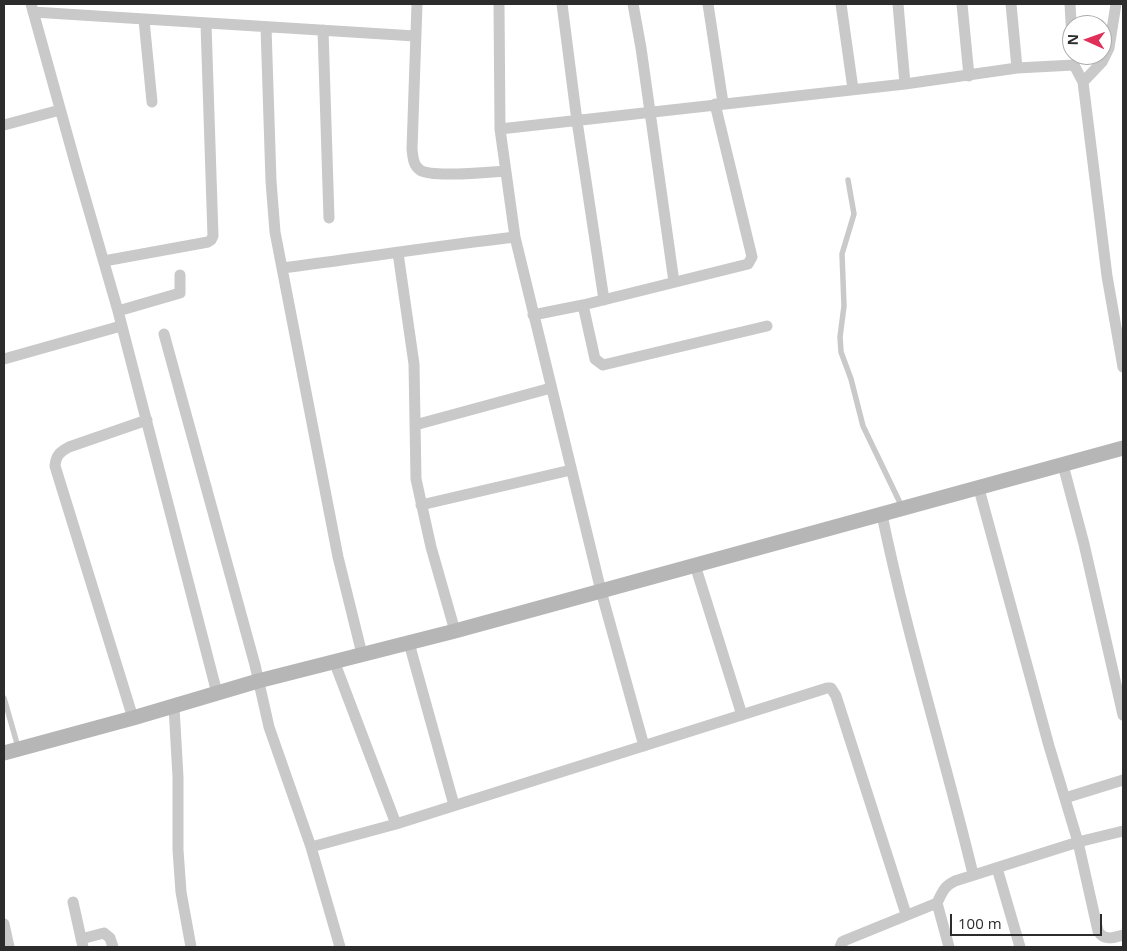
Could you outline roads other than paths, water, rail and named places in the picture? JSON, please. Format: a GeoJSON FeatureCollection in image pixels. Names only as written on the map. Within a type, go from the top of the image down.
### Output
{"type":"FeatureCollection","features":[{"type":"Feature","properties":{"kind":"street"},"geometry":{"type":"LineString","coordinates":[[416,4],[413,162],[418,170],[433,174],[505,172]]}},
{"type":"Feature","properties":{"kind":"street"},"geometry":{"type":"LineString","coordinates":[[499,4],[500,129],[515,237],[601,591],[644,746]]}},
{"type":"Feature","properties":{"kind":"street"},"geometry":{"type":"LineString","coordinates":[[562,4],[577,121],[604,300]]}},
{"type":"Feature","properties":{"kind":"street"},"geometry":{"type":"LineString","coordinates":[[633,4],[674,282]]}},
{"type":"Feature","properties":{"kind":"street"},"geometry":{"type":"LineString","coordinates":[[533,315],[583,305],[748,264],[752,257],[719,103],[708,4]]}},
{"type":"Feature","properties":{"kind":"street"},"geometry":{"type":"LineString","coordinates":[[841,4],[853,89]]}},
{"type":"Feature","properties":{"kind":"street"},"geometry":{"type":"LineString","coordinates":[[898,4],[905,84]]}},
{"type":"Feature","properties":{"kind":"street"},"geometry":{"type":"LineString","coordinates":[[962,4],[969,76]]}},
{"type":"Feature","properties":{"kind":"street"},"geometry":{"type":"LineString","coordinates":[[1011,4],[1017,68]]}},
{"type":"Feature","properties":{"kind":"street"},"geometry":{"type":"LineString","coordinates":[[1083,82],[1102,62],[1109,48],[1116,4]]}},
{"type":"Feature","properties":{"kind":"street"},"geometry":{"type":"LineString","coordinates":[[217,693],[118,311],[32,8],[144,20],[415,36]]}},
{"type":"Feature","properties":{"kind":"street"},"geometry":{"type":"LineString","coordinates":[[144,20],[152,102]]}},
{"type":"Feature","properties":{"kind":"street"},"geometry":{"type":"LineString","coordinates":[[104,261],[208,242],[213,236],[206,24]]}},
{"type":"Feature","properties":{"kind":"street"},"geometry":{"type":"LineString","coordinates":[[266,27],[272,181],[276,232],[338,557],[362,654]]}},
{"type":"Feature","properties":{"kind":"street"},"geometry":{"type":"LineString","coordinates":[[323,30],[329,218]]}},
{"type":"Feature","properties":{"kind":"street"},"geometry":{"type":"LineString","coordinates":[[500,129],[719,103],[905,84],[1062,62]]}},
{"type":"Feature","properties":{"kind":"street"},"geometry":{"type":"LineString","coordinates":[[1076,65],[1083,82],[1107,276],[1123,367]]}},
{"type":"Feature","properties":{"kind":"street"},"geometry":{"type":"LineString","coordinates":[[4,125],[60,110]]}},
{"type":"Feature","properties":{"kind":"street"},"geometry":{"type":"LineString","coordinates":[[282,268],[515,237]]}},
{"type":"Feature","properties":{"kind":"street"},"geometry":{"type":"LineString","coordinates":[[398,253],[414,364],[416,478],[431,547],[455,631]]}},
{"type":"Feature","properties":{"kind":"street"},"geometry":{"type":"LineString","coordinates":[[118,311],[180,293],[180,275]]}},
{"type":"Feature","properties":{"kind":"street"},"geometry":{"type":"LineString","coordinates":[[583,305],[595,359],[603,365],[767,326]]}},
{"type":"Feature","properties":{"kind":"street"},"geometry":{"type":"LineString","coordinates":[[4,359],[121,326]]}},
{"type":"Feature","properties":{"kind":"street"},"geometry":{"type":"LineString","coordinates":[[164,334],[269,727],[311,847],[340,947]]}},
{"type":"Feature","properties":{"kind":"street"},"geometry":{"type":"LineString","coordinates":[[415,425],[551,388]]}},
{"type":"Feature","properties":{"kind":"street"},"geometry":{"type":"LineString","coordinates":[[133,718],[55,466],[56,458],[69,447],[147,420]]}},
{"type":"Feature","properties":{"kind":"street"},"geometry":{"type":"LineString","coordinates":[[11,751],[174,707],[258,681],[455,631],[1123,448]]}},
{"type":"Feature","properties":{"kind":"street"},"geometry":{"type":"LineString","coordinates":[[1063,465],[1084,544],[1123,714]]}},
{"type":"Feature","properties":{"kind":"street"},"geometry":{"type":"LineString","coordinates":[[421,505],[571,470]]}},
{"type":"Feature","properties":{"kind":"street"},"geometry":{"type":"LineString","coordinates":[[979,488],[1049,746],[1078,842],[1098,930],[1101,935],[1110,939],[1123,936]]}},
{"type":"Feature","properties":{"kind":"street"},"geometry":{"type":"LineString","coordinates":[[882,515],[892,564],[953,791],[973,874]]}},
{"type":"Feature","properties":{"kind":"street"},"geometry":{"type":"LineString","coordinates":[[695,565],[742,716]]}},
{"type":"Feature","properties":{"kind":"street"},"geometry":{"type":"LineString","coordinates":[[409,643],[454,805]]}},
{"type":"Feature","properties":{"kind":"street"},"geometry":{"type":"LineString","coordinates":[[334,661],[396,824]]}},
{"type":"Feature","properties":{"kind":"street"},"geometry":{"type":"LineString","coordinates":[[311,847],[396,824],[831,688],[834,691],[906,914]]}},
{"type":"Feature","properties":{"kind":"street"},"geometry":{"type":"LineString","coordinates":[[174,707],[178,777],[178,850],[181,892],[191,947]]}},
{"type":"Feature","properties":{"kind":"street"},"geometry":{"type":"LineString","coordinates":[[1064,798],[1123,780]]}},
{"type":"Feature","properties":{"kind":"street"},"geometry":{"type":"LineString","coordinates":[[840,947],[842,942],[846,940],[937,903],[948,884],[973,874],[1078,842],[1123,831]]}},
{"type":"Feature","properties":{"kind":"street"},"geometry":{"type":"LineString","coordinates":[[997,868],[1020,947]]}},
{"type":"Feature","properties":{"kind":"street"},"geometry":{"type":"LineString","coordinates":[[73,902],[82,943],[104,933],[110,938],[113,947]]}},
{"type":"Feature","properties":{"kind":"street"},"geometry":{"type":"LineString","coordinates":[[937,903],[949,947]]}},
{"type":"Feature","properties":{"kind":"street"},"geometry":{"type":"LineString","coordinates":[[4,924],[10,947]]}},
{"type":"Feature","properties":{"kind":"lane"},"geometry":{"type":"LineString","coordinates":[[848,180],[854,214],[842,254],[844,306],[840,338],[841,352],[851,379],[864,426],[903,509]]}},
{"type":"Feature","properties":{"kind":"lane"},"geometry":{"type":"LineString","coordinates":[[4,698],[11,751]]}}]}
